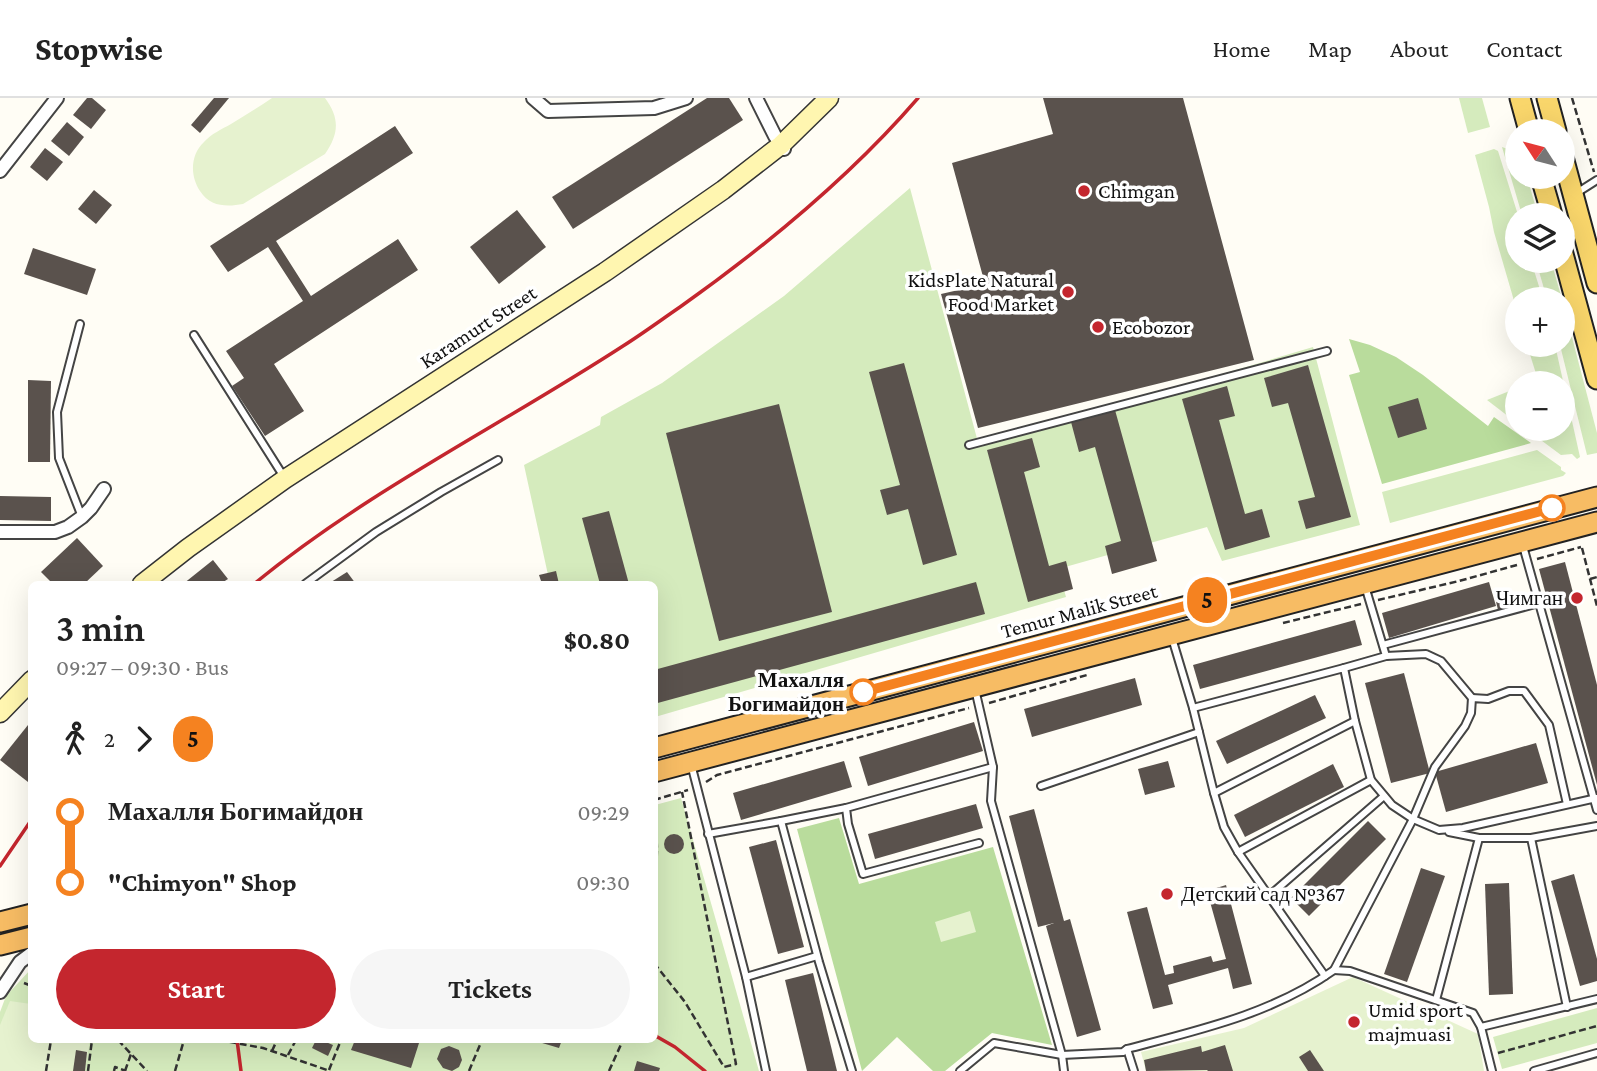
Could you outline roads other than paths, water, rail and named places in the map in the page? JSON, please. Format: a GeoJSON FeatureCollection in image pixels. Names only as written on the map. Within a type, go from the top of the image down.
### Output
{"type":"FeatureCollection","features":[{"type":"Feature","properties":{"kind":"highway","name":"Temur Malik Street"},"geometry":{"type":"LineString","coordinates":[[658,747],[1597,497]]}},
{"type":"Feature","properties":{"kind":"highway"},"geometry":{"type":"LineString","coordinates":[[658,771],[885,711],[977,696],[1171,635],[1367,592],[1521,542],[1597,522]]}},
{"type":"Feature","properties":{"kind":"highway"},"geometry":{"type":"LineString","coordinates":[[881,687],[885,711]]}},
{"type":"Feature","properties":{"kind":"highway"},"geometry":{"type":"LineString","coordinates":[[766,718],[772,741]]}},
{"type":"Feature","properties":{"kind":"highway"},"geometry":{"type":"LineString","coordinates":[[0,922],[28,915]]}},
{"type":"Feature","properties":{"kind":"highway"},"geometry":{"type":"LineString","coordinates":[[0,945],[28,938]]}},
{"type":"Feature","properties":{"kind":"main road","name":"Karamurt Street"},"geometry":{"type":"LineString","coordinates":[[146,581],[285,479],[604,272],[723,190],[782,147],[829,98]]}},
{"type":"Feature","properties":{"kind":"main road","name":"Karamurt Street"},"geometry":{"type":"LineString","coordinates":[[163,581],[268,503],[608,277],[727,194],[836,98]]}},
{"type":"Feature","properties":{"kind":"main road"},"geometry":{"type":"LineString","coordinates":[[1520,98],[1526,119]]}},
{"type":"Feature","properties":{"kind":"main road"},"geometry":{"type":"LineString","coordinates":[[1547,98],[1553,119]]}},
{"type":"Feature","properties":{"kind":"main road"},"geometry":{"type":"LineString","coordinates":[[1571,189],[1596,273]]}},
{"type":"Feature","properties":{"kind":"main road"},"geometry":{"type":"LineString","coordinates":[[1575,252],[1587,248]]}},
{"type":"Feature","properties":{"kind":"main road"},"geometry":{"type":"LineString","coordinates":[[1568,273],[1597,379]]}},
{"type":"Feature","properties":{"kind":"main road"},"geometry":{"type":"LineString","coordinates":[[0,713],[28,684]]}},
{"type":"Feature","properties":{"kind":"main road"},"geometry":{"type":"LineString","coordinates":[[0,727],[28,698]]}},
{"type":"Feature","properties":{"kind":"street"},"geometry":{"type":"LineString","coordinates":[[533,98],[548,111],[654,108],[686,98]]}},
{"type":"Feature","properties":{"kind":"street"},"geometry":{"type":"LineString","coordinates":[[756,98],[782,147]]}},
{"type":"Feature","properties":{"kind":"street"},"geometry":{"type":"LineString","coordinates":[[0,171],[52,101]]}},
{"type":"Feature","properties":{"kind":"street"},"geometry":{"type":"LineString","coordinates":[[0,532],[55,533],[82,517],[104,489]]}},
{"type":"Feature","properties":{"kind":"street"},"geometry":{"type":"LineString","coordinates":[[0,992],[20,962],[28,956]]}},
{"type":"Feature","properties":{"kind":"lane"},"geometry":{"type":"LineString","coordinates":[[1573,195],[1597,180]]}},
{"type":"Feature","properties":{"kind":"lane"},"geometry":{"type":"LineString","coordinates":[[80,324],[57,412],[59,458],[82,517]]}},
{"type":"Feature","properties":{"kind":"lane"},"geometry":{"type":"LineString","coordinates":[[194,335],[285,479]]}},
{"type":"Feature","properties":{"kind":"lane"},"geometry":{"type":"LineString","coordinates":[[969,444],[1327,351]]}},
{"type":"Feature","properties":{"kind":"lane"},"geometry":{"type":"LineString","coordinates":[[309,581],[376,532],[498,460]]}},
{"type":"Feature","properties":{"kind":"lane"},"geometry":{"type":"LineString","coordinates":[[1521,542],[1597,810]]}},
{"type":"Feature","properties":{"kind":"lane"},"geometry":{"type":"LineString","coordinates":[[1367,592],[1386,656]]}},
{"type":"Feature","properties":{"kind":"lane"},"geometry":{"type":"LineString","coordinates":[[1383,645],[1539,603]]}},
{"type":"Feature","properties":{"kind":"lane"},"geometry":{"type":"LineString","coordinates":[[1171,635],[1224,827],[1238,852],[1325,976]]}},
{"type":"Feature","properties":{"kind":"lane"},"geometry":{"type":"LineString","coordinates":[[960,1071],[994,1043],[1062,1055],[1123,1052],[1260,1010],[1316,983],[1334,970],[1413,819],[1435,767],[1465,726],[1471,713],[1472,698],[1441,661],[1426,654],[1386,656],[1193,708]]}},
{"type":"Feature","properties":{"kind":"lane"},"geometry":{"type":"LineString","coordinates":[[1344,668],[1354,721],[1371,780],[1402,813],[1439,830],[1479,838],[1531,838],[1597,826]]}},
{"type":"Feature","properties":{"kind":"lane"},"geometry":{"type":"LineString","coordinates":[[1472,698],[1488,699],[1509,691],[1524,691],[1549,725],[1567,804]]}},
{"type":"Feature","properties":{"kind":"lane"},"geometry":{"type":"LineString","coordinates":[[977,696],[993,767],[991,801],[1062,1055],[1064,1071]]}},
{"type":"Feature","properties":{"kind":"lane"},"geometry":{"type":"LineString","coordinates":[[1214,793],[1354,721]]}},
{"type":"Feature","properties":{"kind":"lane"},"geometry":{"type":"LineString","coordinates":[[1041,786],[1199,732]]}},
{"type":"Feature","properties":{"kind":"lane"},"geometry":{"type":"LineString","coordinates":[[691,762],[746,977],[766,1071]]}},
{"type":"Feature","properties":{"kind":"lane"},"geometry":{"type":"LineString","coordinates":[[708,834],[846,808],[993,767]]}},
{"type":"Feature","properties":{"kind":"lane"},"geometry":{"type":"LineString","coordinates":[[1238,852],[1371,780]]}},
{"type":"Feature","properties":{"kind":"lane"},"geometry":{"type":"LineString","coordinates":[[1269,896],[1384,796]]}},
{"type":"Feature","properties":{"kind":"lane"},"geometry":{"type":"LineString","coordinates":[[1439,830],[1463,828],[1595,798]]}},
{"type":"Feature","properties":{"kind":"lane"},"geometry":{"type":"LineString","coordinates":[[846,808],[863,874],[979,843]]}},
{"type":"Feature","properties":{"kind":"lane"},"geometry":{"type":"LineString","coordinates":[[781,821],[817,956],[852,1071]]}},
{"type":"Feature","properties":{"kind":"lane"},"geometry":{"type":"LineString","coordinates":[[1436,1000],[1479,838]]}},
{"type":"Feature","properties":{"kind":"lane"},"geometry":{"type":"LineString","coordinates":[[1531,838],[1567,1007]]}},
{"type":"Feature","properties":{"kind":"lane"},"geometry":{"type":"LineString","coordinates":[[746,977],[817,956]]}},
{"type":"Feature","properties":{"kind":"lane"},"geometry":{"type":"LineString","coordinates":[[1334,970],[1350,971],[1473,1013],[1481,1027],[1492,1071]]}},
{"type":"Feature","properties":{"kind":"lane"},"geometry":{"type":"LineString","coordinates":[[1481,1027],[1597,999]]}},
{"type":"Feature","properties":{"kind":"lane"},"geometry":{"type":"LineString","coordinates":[[1127,1049],[1134,1071]]}},
{"type":"Feature","properties":{"kind":"lane"},"geometry":{"type":"LineString","coordinates":[[1534,1071],[1560,1068],[1597,1053]]}},
{"type":"Feature","properties":{"kind":"railway"},"geometry":{"type":"LineString","coordinates":[[258,581],[342,519],[623,346],[712,284],[775,235],[835,183],[918,98]]}},
{"type":"Feature","properties":{"kind":"railway"},"geometry":{"type":"LineString","coordinates":[[0,866],[28,825]]}},
{"type":"Feature","properties":{"kind":"railway"},"geometry":{"type":"LineString","coordinates":[[658,1037],[705,1071]]}},
{"type":"Feature","properties":{"kind":"railway"},"geometry":{"type":"LineString","coordinates":[[237,1043],[241,1071]]}},
{"type":"Feature","properties":{"kind":"place","name":"Chimgan"},"geometry":{"type":"Point","coordinates":[1084,191]}},
{"type":"Feature","properties":{"kind":"place","name":"KidsPlate Natural Food Market"},"geometry":{"type":"Point","coordinates":[1068,292]}},
{"type":"Feature","properties":{"kind":"place","name":"Ecobozor"},"geometry":{"type":"Point","coordinates":[1098,327]}},
{"type":"Feature","properties":{"kind":"place","name":"Чимган"},"geometry":{"type":"Point","coordinates":[1577,598]}},
{"type":"Feature","properties":{"kind":"place","name":"Махалля Богимайдон"},"geometry":{"type":"Point","coordinates":[863,692]}},
{"type":"Feature","properties":{"kind":"place","name":"Детский сад №367"},"geometry":{"type":"Point","coordinates":[1167,894]}},
{"type":"Feature","properties":{"kind":"place","name":"Umid sport majmuasi"},"geometry":{"type":"Point","coordinates":[1354,1022]}}]}
